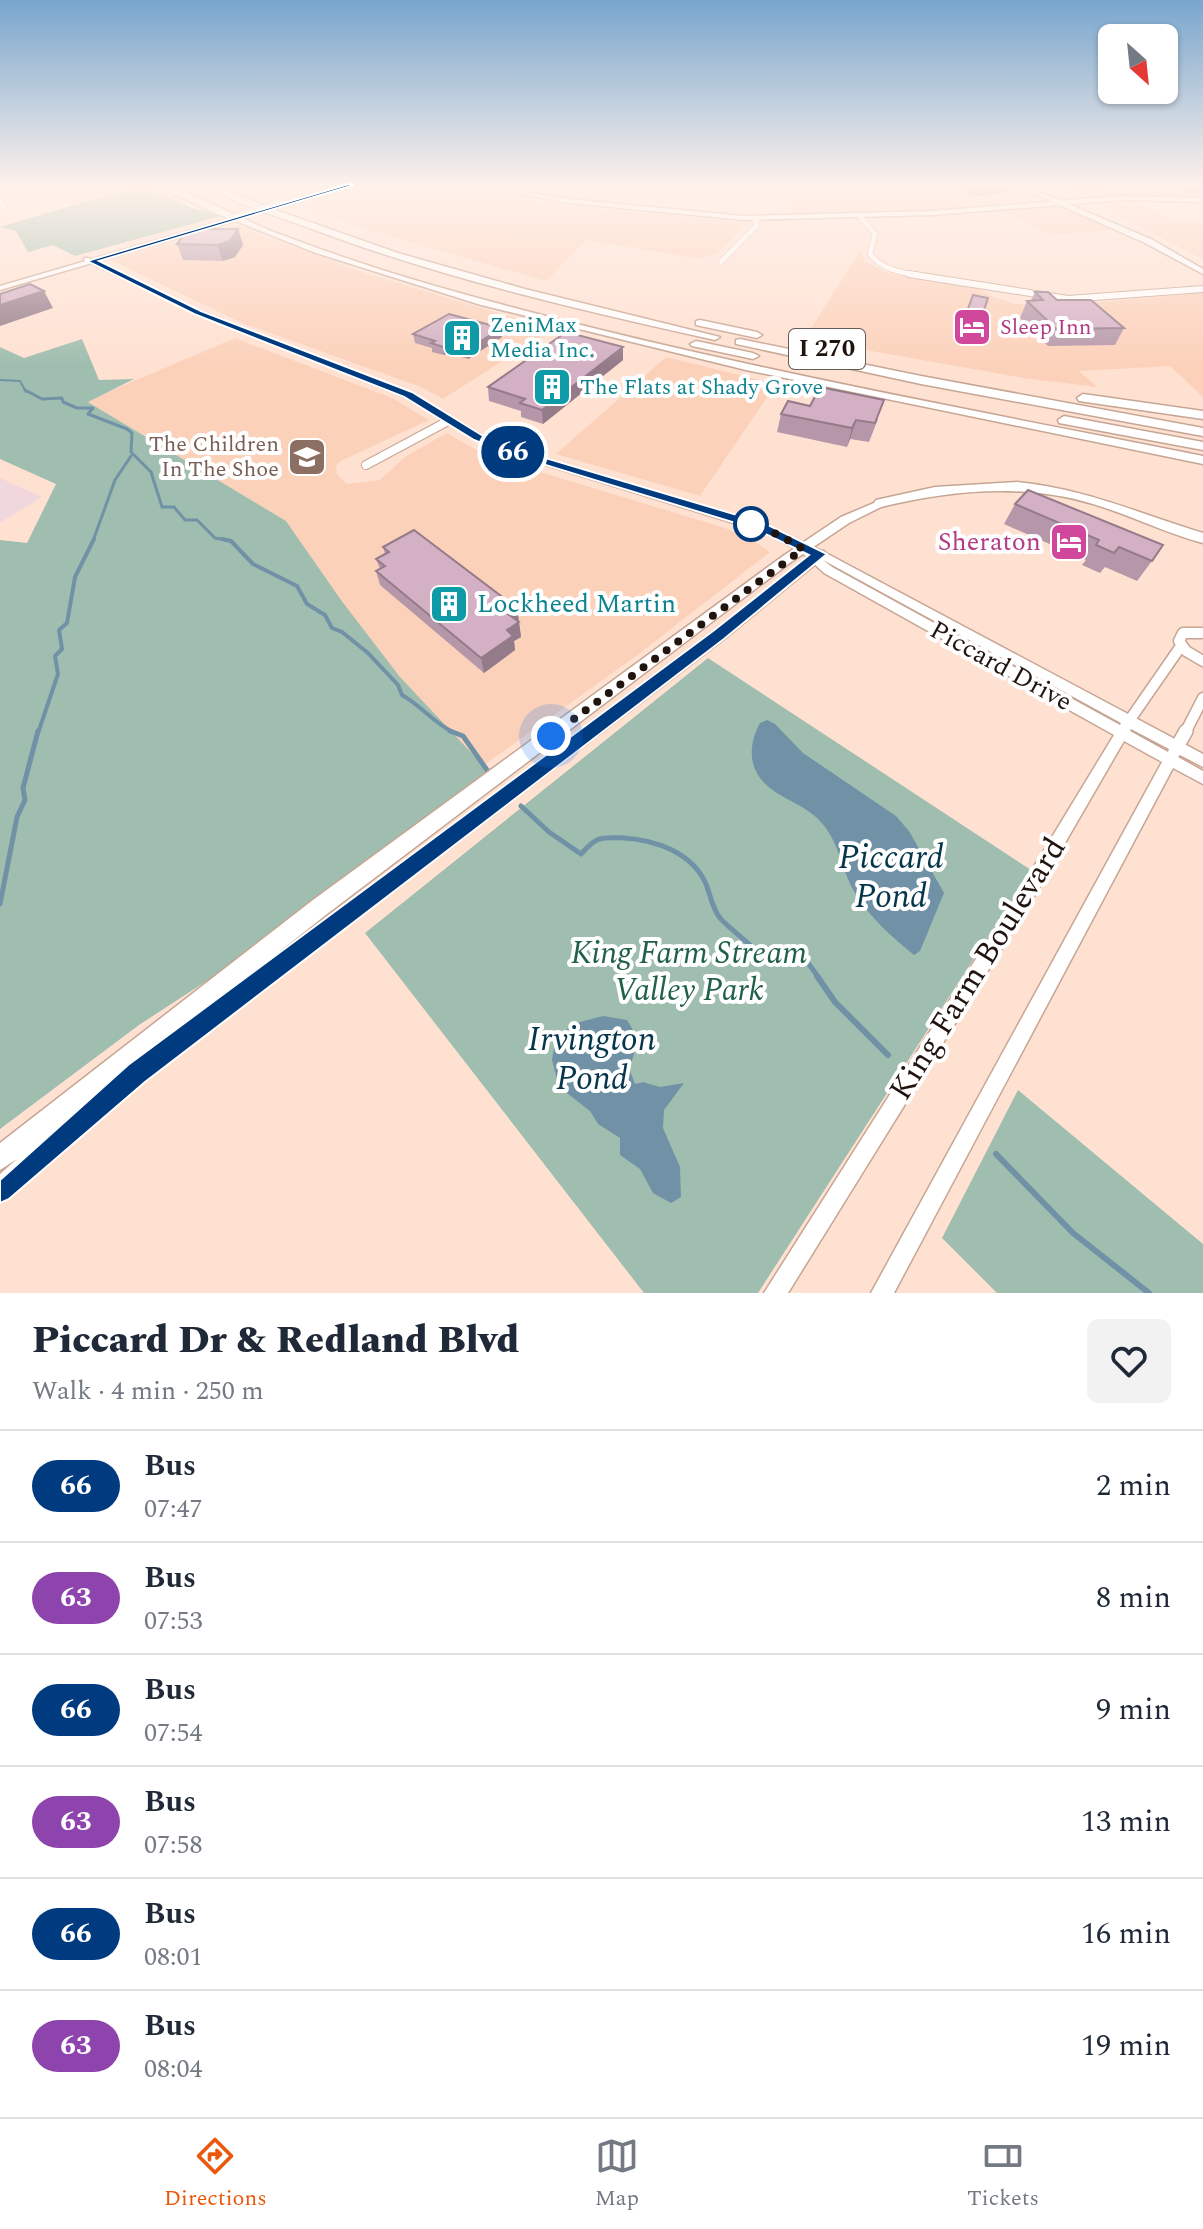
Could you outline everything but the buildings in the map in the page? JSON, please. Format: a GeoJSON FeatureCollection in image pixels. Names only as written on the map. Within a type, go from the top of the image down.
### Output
{"type":"FeatureCollection","features":[{"type":"Feature","properties":{"kind":"highway","name":"I 270"},"geometry":{"type":"LineString","coordinates":[[307,245],[463,297],[718,362],[1203,460]]}},
{"type":"Feature","properties":{"kind":"highway","name":"I 270"},"geometry":{"type":"LineString","coordinates":[[337,245],[396,265],[639,331],[908,390],[1203,448]]}},
{"type":"Feature","properties":{"kind":"highway","name":"I 270"},"geometry":{"type":"LineString","coordinates":[[366,245],[461,275],[698,333],[921,380],[1203,432]]}},
{"type":"Feature","properties":{"kind":"highway","name":"I 270"},"geometry":{"type":"LineString","coordinates":[[394,245],[519,280],[702,323],[1203,423]]}},
{"type":"Feature","properties":{"kind":"highway"},"geometry":{"type":"LineString","coordinates":[[519,280],[698,333]]}},
{"type":"Feature","properties":{"kind":"highway"},"geometry":{"type":"LineString","coordinates":[[1050,393],[1203,415]]}},
{"type":"Feature","properties":{"kind":"highway"},"geometry":{"type":"LineString","coordinates":[[914,402],[1156,455],[1203,470]]}},
{"type":"Feature","properties":{"kind":"highway"},"geometry":{"type":"LineString","coordinates":[[881,503],[926,491],[973,485],[1031,487],[1096,501],[1203,538]]}},
{"type":"Feature","properties":{"kind":"main road"},"geometry":{"type":"LineString","coordinates":[[0,286],[140,245]]}},
{"type":"Feature","properties":{"kind":"main road"},"geometry":{"type":"LineString","coordinates":[[1156,245],[1203,272]]}},
{"type":"Feature","properties":{"kind":"main road"},"geometry":{"type":"LineString","coordinates":[[1174,245],[1203,260]]}},
{"type":"Feature","properties":{"kind":"main road"},"geometry":{"type":"LineString","coordinates":[[0,1189],[136,1073],[812,554],[845,520],[881,503]]}},
{"type":"Feature","properties":{"kind":"main road"},"geometry":{"type":"LineString","coordinates":[[0,1158],[320,907],[812,554]]}},
{"type":"Feature","properties":{"kind":"street"},"geometry":{"type":"LineString","coordinates":[[721,262],[737,245]]}},
{"type":"Feature","properties":{"kind":"street"},"geometry":{"type":"LineString","coordinates":[[872,245],[870,254],[877,263],[901,273],[1068,299],[1203,289]]}},
{"type":"Feature","properties":{"kind":"street","name":"Piccard Drive"},"geometry":{"type":"LineString","coordinates":[[89,260],[198,312],[408,395],[478,437],[507,450],[759,526],[1174,753],[1203,778]]}},
{"type":"Feature","properties":{"kind":"street"},"geometry":{"type":"LineString","coordinates":[[366,465],[450,420]]}},
{"type":"Feature","properties":{"kind":"street"},"geometry":{"type":"LineString","coordinates":[[1203,633],[1183,633],[1180,636],[1181,646],[1203,661]]}},
{"type":"Feature","properties":{"kind":"street","name":"King Farm Boulevard"},"geometry":{"type":"LineString","coordinates":[[775,1293],[1030,888],[1126,726],[1181,646]]}},
{"type":"Feature","properties":{"kind":"street"},"geometry":{"type":"LineString","coordinates":[[882,1293],[1203,698]]}},
{"type":"Feature","properties":{"kind":"street","name":"Piccard Drive"},"geometry":{"type":"LineString","coordinates":[[1174,753],[1203,761]]}},
{"type":"Feature","properties":{"kind":"shaded area"},"geometry":{"type":"Polygon","coordinates":[[[163,245],[290,245],[365,273],[552,329],[443,399],[421,387],[242,323],[111,260],[163,245]]]}},
{"type":"Feature","properties":{"kind":"shaded area"},"geometry":{"type":"Polygon","coordinates":[[[422,245],[581,245],[546,281],[422,245]]]}},
{"type":"Feature","properties":{"kind":"shaded area"},"geometry":{"type":"Polygon","coordinates":[[[618,245],[725,245],[718,253],[701,259],[618,245]]]}},
{"type":"Feature","properties":{"kind":"shaded area"},"geometry":{"type":"Polygon","coordinates":[[[1176,245],[1203,245],[1203,259],[1176,245]]]}},
{"type":"Feature","properties":{"kind":"shaded area"},"geometry":{"type":"Polygon","coordinates":[[[860,251],[865,261],[885,272],[982,290],[1015,304],[1080,304],[1203,293],[1203,397],[1170,366],[1079,371],[1097,387],[1023,378],[804,339],[860,251]]]}},
{"type":"Feature","properties":{"kind":"shaded area"},"geometry":{"type":"Polygon","coordinates":[[[235,338],[392,398],[429,420],[341,461],[336,466],[337,474],[347,484],[380,480],[406,456],[447,433],[487,456],[725,528],[770,552],[636,656],[483,766],[400,677],[286,521],[87,401],[235,338]]]}},
{"type":"Feature","properties":{"kind":"shaded area"},"geometry":{"type":"Polygon","coordinates":[[[666,357],[776,384],[700,496],[556,454],[666,357]]]}},
{"type":"Feature","properties":{"kind":"shaded area"},"geometry":{"type":"Polygon","coordinates":[[[0,478],[42,497],[0,523],[0,478]]]}},
{"type":"Feature","properties":{"kind":"green space"},"geometry":{"type":"Polygon","coordinates":[[[24,245],[52,245],[28,252],[24,245]]]}},
{"type":"Feature","properties":{"kind":"green space"},"geometry":{"type":"Polygon","coordinates":[[[54,245],[114,245],[75,256],[54,245]]]}},
{"type":"Feature","properties":{"kind":"green space"},"geometry":{"type":"Polygon","coordinates":[[[82,339],[99,380],[134,379],[88,402],[286,521],[400,677],[496,779],[320,907],[139,1025],[0,1129],[0,540],[27,543],[56,484],[0,459],[0,347],[24,358],[82,339]]]}},
{"type":"Feature","properties":{"kind":"green space","name":"King Farm Stream Valley Park"},"geometry":{"type":"Polygon","coordinates":[[[708,658],[1031,870],[758,1293],[644,1293],[365,933],[708,658]]]}},
{"type":"Feature","properties":{"kind":"green space"},"geometry":{"type":"Polygon","coordinates":[[[1018,1090],[1203,1244],[1203,1293],[997,1293],[942,1238],[1018,1090]]]}},
{"type":"Feature","properties":{"kind":"water","name":"Piccard Pond"},"geometry":{"type":"Polygon","coordinates":[[[767,720],[775,724],[803,753],[896,816],[909,831],[944,893],[920,951],[914,955],[867,911],[850,884],[825,827],[810,812],[770,788],[758,775],[752,756],[753,742],[760,723],[767,720]]]}},
{"type":"Feature","properties":{"kind":"water","name":"Irvington Pond"},"geometry":{"type":"Polygon","coordinates":[[[603,1016],[627,1020],[634,1032],[636,1043],[629,1068],[635,1084],[643,1082],[660,1087],[684,1083],[664,1110],[663,1128],[680,1167],[681,1197],[671,1203],[653,1193],[640,1169],[620,1155],[620,1138],[598,1124],[590,1111],[559,1087],[552,1060],[555,1042],[572,1024],[603,1016]]]}},
{"type":"Feature","properties":{"kind":"waterway"},"geometry":{"type":"LineString","coordinates":[[0,380],[20,381],[26,392]]}},
{"type":"Feature","properties":{"kind":"waterway"},"geometry":{"type":"LineString","coordinates":[[25,390],[42,399],[62,398],[63,402],[77,408],[93,408],[88,414],[127,429],[132,433],[131,452],[151,472],[162,507],[174,507],[185,520],[197,520],[215,538],[231,541]]}},
{"type":"Feature","properties":{"kind":"waterway"},"geometry":{"type":"LineString","coordinates":[[93,541],[115,480],[131,456]]}},
{"type":"Feature","properties":{"kind":"waterway"},"geometry":{"type":"LineString","coordinates":[[222,539],[231,541]]}},
{"type":"Feature","properties":{"kind":"waterway"},"geometry":{"type":"LineString","coordinates":[[38,733],[58,674],[55,656],[62,649],[59,630],[67,623],[75,577],[93,541]]}},
{"type":"Feature","properties":{"kind":"waterway"},"geometry":{"type":"LineString","coordinates":[[231,541],[253,564],[297,586],[307,604],[325,615],[332,628],[342,632],[368,653],[398,685],[402,695],[455,733]]}},
{"type":"Feature","properties":{"kind":"waterway"},"geometry":{"type":"LineString","coordinates":[[0,904],[17,817],[25,800],[23,788],[38,731]]}},
{"type":"Feature","properties":{"kind":"waterway"},"geometry":{"type":"LineString","coordinates":[[450,731],[455,733]]}},
{"type":"Feature","properties":{"kind":"waterway"},"geometry":{"type":"LineString","coordinates":[[455,733],[463,736],[487,770]]}},
{"type":"Feature","properties":{"kind":"waterway"},"geometry":{"type":"LineString","coordinates":[[521,806],[549,832],[581,854],[595,841],[616,838],[660,845],[682,856],[700,873],[718,915],[735,932],[772,961],[808,963],[819,978]]}},
{"type":"Feature","properties":{"kind":"waterway"},"geometry":{"type":"LineString","coordinates":[[817,976],[835,1002],[888,1055]]}},
{"type":"Feature","properties":{"kind":"waterway"},"geometry":{"type":"LineString","coordinates":[[996,1154],[1073,1233],[1149,1293]]}},
{"type":"Feature","properties":{"kind":"bus line","name":"66"},"geometry":{"type":"LineString","coordinates":[[0,1189],[136,1073],[719,635],[820,554],[803,549],[759,526],[507,450],[478,437],[408,395],[198,312],[91,261],[145,245]]}},
{"type":"Feature","properties":{"kind":"place","name":"Sleep Inn"},"geometry":{"type":"Point","coordinates":[972,327]}},
{"type":"Feature","properties":{"kind":"place","name":"ZeniMax Media Inc."},"geometry":{"type":"Point","coordinates":[462,338]}},
{"type":"Feature","properties":{"kind":"place","name":"The Flats at Shady Grove"},"geometry":{"type":"Point","coordinates":[552,387]}},
{"type":"Feature","properties":{"kind":"place","name":"The Children In The Shoe"},"geometry":{"type":"Point","coordinates":[307,457]}},
{"type":"Feature","properties":{"kind":"place","name":"Sheraton"},"geometry":{"type":"Point","coordinates":[1069,542]}},
{"type":"Feature","properties":{"kind":"place","name":"Lockheed Martin"},"geometry":{"type":"Point","coordinates":[449,604]}},
{"type":"Feature","properties":{"kind":"route"},"geometry":{"type":"LineString","coordinates":[[551,736],[803,549],[751,524]]}}]}
